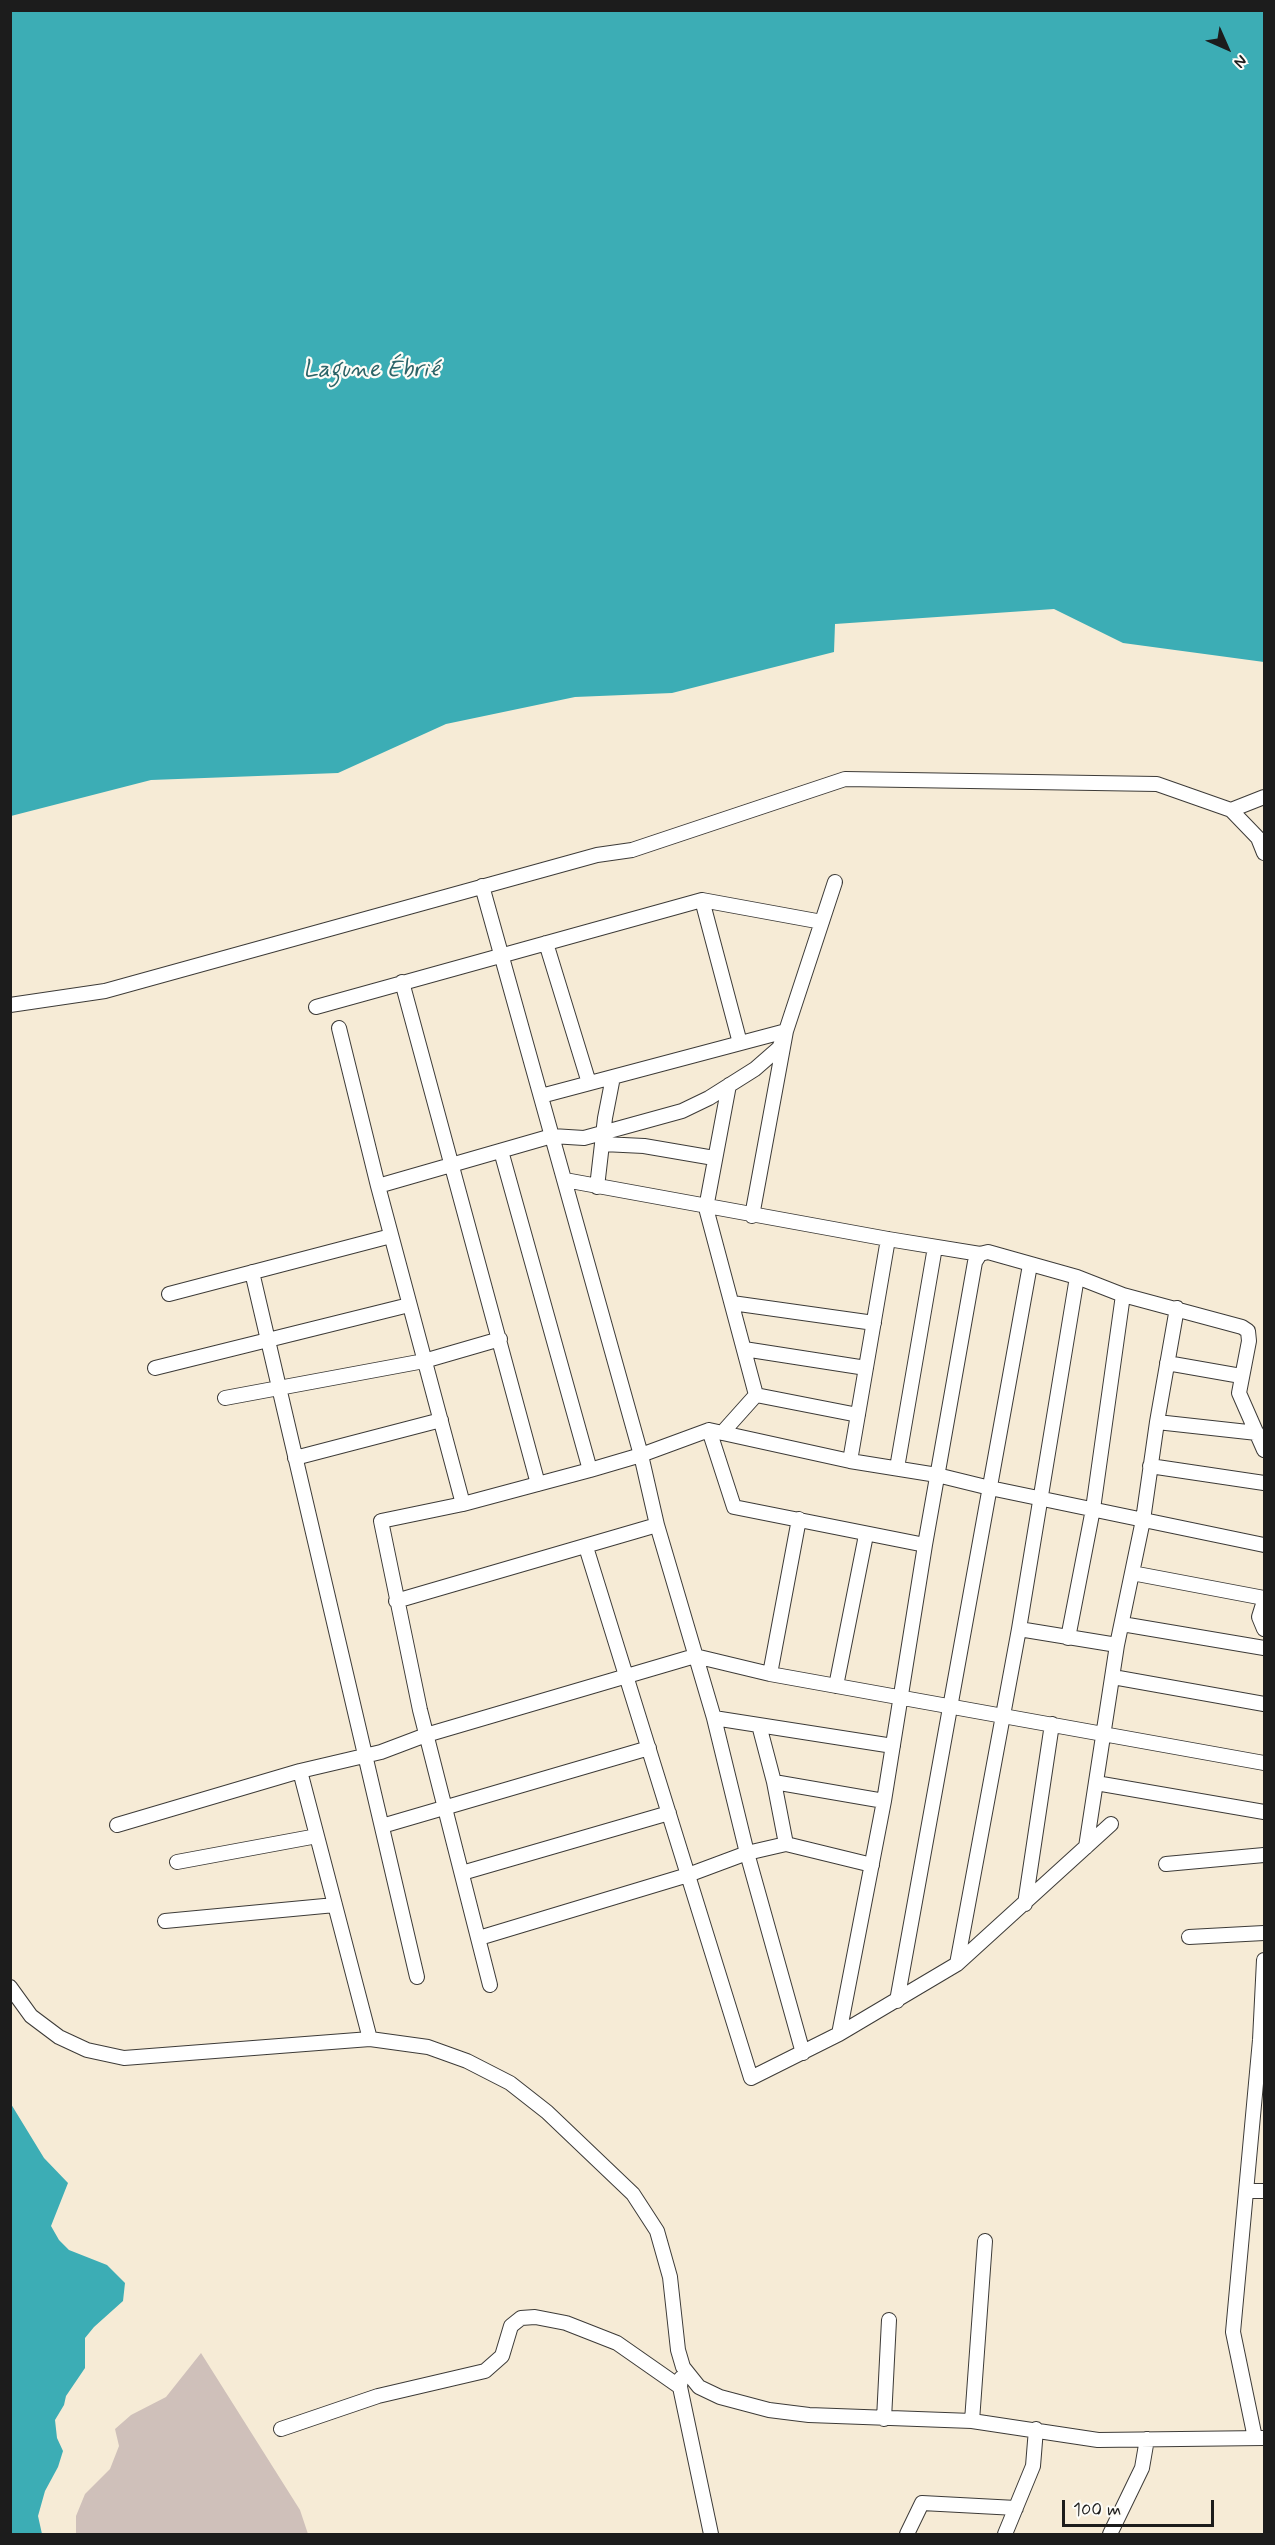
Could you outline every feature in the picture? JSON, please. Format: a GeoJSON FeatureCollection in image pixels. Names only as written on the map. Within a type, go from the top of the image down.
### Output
{"type":"FeatureCollection","features":[{"type":"Feature","properties":{"kind":"street"},"geometry":{"type":"LineString","coordinates":[[10,1005],[105,991],[597,855],[632,850],[845,779],[1157,784],[1231,810],[1257,838],[1264,853]]}},
{"type":"Feature","properties":{"kind":"street"},"geometry":{"type":"LineString","coordinates":[[1231,810],[1264,797]]}},
{"type":"Feature","properties":{"kind":"street"},"geometry":{"type":"LineString","coordinates":[[604,1138],[682,1111],[729,1085],[770,1058],[779,1048],[786,1033],[835,882]]}},
{"type":"Feature","properties":{"kind":"street"},"geometry":{"type":"LineString","coordinates":[[482,886],[565,1180],[657,1525],[714,1718],[747,1853],[802,2053]]}},
{"type":"Feature","properties":{"kind":"street"},"geometry":{"type":"LineString","coordinates":[[316,1007],[702,900],[822,922]]}},
{"type":"Feature","properties":{"kind":"street"},"geometry":{"type":"LineString","coordinates":[[702,900],[740,1043]]}},
{"type":"Feature","properties":{"kind":"street"},"geometry":{"type":"LineString","coordinates":[[546,943],[589,1083]]}},
{"type":"Feature","properties":{"kind":"street"},"geometry":{"type":"LineString","coordinates":[[402,982],[538,1484]]}},
{"type":"Feature","properties":{"kind":"street"},"geometry":{"type":"LineString","coordinates":[[339,1028],[391,1236],[463,1504]]}},
{"type":"Feature","properties":{"kind":"street"},"geometry":{"type":"LineString","coordinates":[[541,1096],[786,1033]]}},
{"type":"Feature","properties":{"kind":"street"},"geometry":{"type":"LineString","coordinates":[[752,1216],[786,1033]]}},
{"type":"Feature","properties":{"kind":"street"},"geometry":{"type":"LineString","coordinates":[[597,1186],[613,1077]]}},
{"type":"Feature","properties":{"kind":"street"},"geometry":{"type":"LineString","coordinates":[[729,1085],[706,1208],[756,1395]]}},
{"type":"Feature","properties":{"kind":"street"},"geometry":{"type":"LineString","coordinates":[[378,1186],[552,1136],[604,1138],[714,1158]]}},
{"type":"Feature","properties":{"kind":"street"},"geometry":{"type":"LineString","coordinates":[[501,1151],[590,1470]]}},
{"type":"Feature","properties":{"kind":"street"},"geometry":{"type":"LineString","coordinates":[[565,1180],[752,1216],[980,1254],[988,1252],[1077,1277],[1123,1295],[1242,1327],[1248,1331],[1249,1341],[1239,1393],[1264,1450]]}},
{"type":"Feature","properties":{"kind":"street"},"geometry":{"type":"LineString","coordinates":[[169,1294],[391,1236]]}},
{"type":"Feature","properties":{"kind":"street"},"geometry":{"type":"LineString","coordinates":[[850,1461],[888,1239]]}},
{"type":"Feature","properties":{"kind":"street"},"geometry":{"type":"LineString","coordinates":[[897,1468],[935,1247]]}},
{"type":"Feature","properties":{"kind":"street"},"geometry":{"type":"LineString","coordinates":[[839,2034],[884,1801],[925,1545],[975,1262],[980,1254]]}},
{"type":"Feature","properties":{"kind":"street"},"geometry":{"type":"LineString","coordinates":[[897,2001],[1030,1264]]}},
{"type":"Feature","properties":{"kind":"street"},"geometry":{"type":"LineString","coordinates":[[252,1272],[417,1977]]}},
{"type":"Feature","properties":{"kind":"street"},"geometry":{"type":"LineString","coordinates":[[957,1964],[1042,1498],[1077,1277]]}},
{"type":"Feature","properties":{"kind":"street"},"geometry":{"type":"LineString","coordinates":[[1068,1638],[1093,1509],[1123,1295]]}},
{"type":"Feature","properties":{"kind":"street"},"geometry":{"type":"LineString","coordinates":[[732,1303],[874,1323]]}},
{"type":"Feature","properties":{"kind":"street"},"geometry":{"type":"LineString","coordinates":[[155,1368],[410,1305]]}},
{"type":"Feature","properties":{"kind":"street"},"geometry":{"type":"LineString","coordinates":[[1086,1847],[1118,1645],[1143,1520],[1177,1308]]}},
{"type":"Feature","properties":{"kind":"street"},"geometry":{"type":"LineString","coordinates":[[225,1398],[424,1360],[500,1339]]}},
{"type":"Feature","properties":{"kind":"street"},"geometry":{"type":"LineString","coordinates":[[744,1349],[866,1368]]}},
{"type":"Feature","properties":{"kind":"street"},"geometry":{"type":"LineString","coordinates":[[1167,1363],[1241,1376]]}},
{"type":"Feature","properties":{"kind":"street"},"geometry":{"type":"LineString","coordinates":[[756,1395],[858,1414]]}},
{"type":"Feature","properties":{"kind":"street"},"geometry":{"type":"LineString","coordinates":[[490,1985],[426,1735],[381,1521],[463,1504],[590,1470],[716,1432],[756,1395]]}},
{"type":"Feature","properties":{"kind":"street"},"geometry":{"type":"LineString","coordinates":[[295,1458],[441,1420]]}},
{"type":"Feature","properties":{"kind":"street"},"geometry":{"type":"LineString","coordinates":[[1157,1422],[1257,1433]]}},
{"type":"Feature","properties":{"kind":"street"},"geometry":{"type":"LineString","coordinates":[[716,1432],[850,1461],[937,1475],[1264,1545]]}},
{"type":"Feature","properties":{"kind":"street"},"geometry":{"type":"LineString","coordinates":[[716,1432],[734,1507],[925,1545]]}},
{"type":"Feature","properties":{"kind":"street"},"geometry":{"type":"LineString","coordinates":[[1150,1466],[1264,1483]]}},
{"type":"Feature","properties":{"kind":"street"},"geometry":{"type":"LineString","coordinates":[[770,1674],[799,1519]]}},
{"type":"Feature","properties":{"kind":"street"},"geometry":{"type":"LineString","coordinates":[[396,1601],[657,1525]]}},
{"type":"Feature","properties":{"kind":"street"},"geometry":{"type":"LineString","coordinates":[[836,1686],[866,1535]]}},
{"type":"Feature","properties":{"kind":"street"},"geometry":{"type":"LineString","coordinates":[[586,1547],[751,2078],[839,2034],[957,1964],[1111,1824]]}},
{"type":"Feature","properties":{"kind":"street"},"geometry":{"type":"LineString","coordinates":[[1132,1573],[1264,1599],[1259,1617],[1264,1629]]}},
{"type":"Feature","properties":{"kind":"street"},"geometry":{"type":"LineString","coordinates":[[1122,1624],[1264,1648]]}},
{"type":"Feature","properties":{"kind":"street"},"geometry":{"type":"LineString","coordinates":[[1019,1629],[1118,1645]]}},
{"type":"Feature","properties":{"kind":"street"},"geometry":{"type":"LineString","coordinates":[[117,1825],[300,1772],[366,1757],[426,1735],[695,1656],[770,1674],[1264,1762]]}},
{"type":"Feature","properties":{"kind":"street"},"geometry":{"type":"LineString","coordinates":[[1113,1677],[1264,1704]]}},
{"type":"Feature","properties":{"kind":"street"},"geometry":{"type":"LineString","coordinates":[[714,1718],[893,1746]]}},
{"type":"Feature","properties":{"kind":"street"},"geometry":{"type":"LineString","coordinates":[[1025,1904],[1052,1724]]}},
{"type":"Feature","properties":{"kind":"street"},"geometry":{"type":"LineString","coordinates":[[759,1725],[774,1782],[786,1844]]}},
{"type":"Feature","properties":{"kind":"street"},"geometry":{"type":"LineString","coordinates":[[382,1826],[649,1748]]}},
{"type":"Feature","properties":{"kind":"street"},"geometry":{"type":"LineString","coordinates":[[300,1772],[370,2039]]}},
{"type":"Feature","properties":{"kind":"street"},"geometry":{"type":"LineString","coordinates":[[774,1782],[884,1801]]}},
{"type":"Feature","properties":{"kind":"street"},"geometry":{"type":"LineString","coordinates":[[1096,1783],[1264,1812]]}},
{"type":"Feature","properties":{"kind":"street"},"geometry":{"type":"LineString","coordinates":[[462,1873],[669,1813]]}},
{"type":"Feature","properties":{"kind":"street"},"geometry":{"type":"LineString","coordinates":[[177,1862],[317,1836]]}},
{"type":"Feature","properties":{"kind":"street"},"geometry":{"type":"LineString","coordinates":[[479,1938],[688,1875],[747,1853],[786,1844],[872,1865]]}},
{"type":"Feature","properties":{"kind":"street"},"geometry":{"type":"LineString","coordinates":[[1166,1864],[1264,1855]]}},
{"type":"Feature","properties":{"kind":"street"},"geometry":{"type":"LineString","coordinates":[[165,1921],[335,1905]]}},
{"type":"Feature","properties":{"kind":"street"},"geometry":{"type":"LineString","coordinates":[[1189,1937],[1264,1933]]}},
{"type":"Feature","properties":{"kind":"street"},"geometry":{"type":"LineString","coordinates":[[683,2367],[699,2387],[720,2397],[769,2410],[809,2415],[972,2421],[1098,2440],[1260,2438],[1233,2332],[1247,2190],[1264,1960]]}},
{"type":"Feature","properties":{"kind":"street"},"geometry":{"type":"LineString","coordinates":[[10,1987],[31,2016],[59,2037],[87,2050],[124,2058],[370,2039],[428,2047],[467,2061],[510,2083],[547,2112],[633,2194],[657,2231],[670,2277],[676,2334],[683,2367],[680,2387],[711,2535]]}},
{"type":"Feature","properties":{"kind":"street"},"geometry":{"type":"LineString","coordinates":[[1247,2190],[1264,2191]]}},
{"type":"Feature","properties":{"kind":"street"},"geometry":{"type":"LineString","coordinates":[[972,2421],[985,2241]]}},
{"type":"Feature","properties":{"kind":"street"},"geometry":{"type":"LineString","coordinates":[[280,2429],[378,2396],[485,2371],[502,2356],[511,2326],[521,2318],[535,2317],[566,2323],[617,2343],[680,2387]]}},
{"type":"Feature","properties":{"kind":"street"},"geometry":{"type":"LineString","coordinates":[[884,2419],[889,2320]]}},
{"type":"Feature","properties":{"kind":"street"},"geometry":{"type":"LineString","coordinates":[[1005,2535],[1032,2466],[1036,2429]]}},
{"type":"Feature","properties":{"kind":"street"},"geometry":{"type":"LineString","coordinates":[[1110,2535],[1142,2468],[1147,2439]]}},
{"type":"Feature","properties":{"kind":"street"},"geometry":{"type":"LineString","coordinates":[[906,2535],[922,2503],[1016,2508]]}},
{"type":"Feature","properties":{"kind":"shaded area"},"geometry":{"type":"Polygon","coordinates":[[[201,2353],[300,2510],[308,2534],[76,2534],[76,2516],[85,2494],[110,2469],[119,2446],[115,2429],[131,2415],[166,2397],[201,2353]]]}},
{"type":"Feature","properties":{"kind":"water","name":"Lagune Ébrié"},"geometry":{"type":"Polygon","coordinates":[[[11,10],[1264,11],[1264,662],[1123,643],[1054,609],[835,624],[834,652],[672,693],[575,697],[446,724],[338,773],[151,780],[11,816],[11,10]]]}},
{"type":"Feature","properties":{"kind":"water"},"geometry":{"type":"Polygon","coordinates":[[[11,2104],[44,2158],[68,2183],[51,2226],[59,2240],[69,2250],[107,2265],[125,2283],[123,2301],[85,2338],[85,2368],[66,2396],[64,2405],[55,2420],[57,2438],[63,2451],[58,2467],[45,2491],[38,2516],[42,2534],[11,2534],[11,2104]]]}}]}
